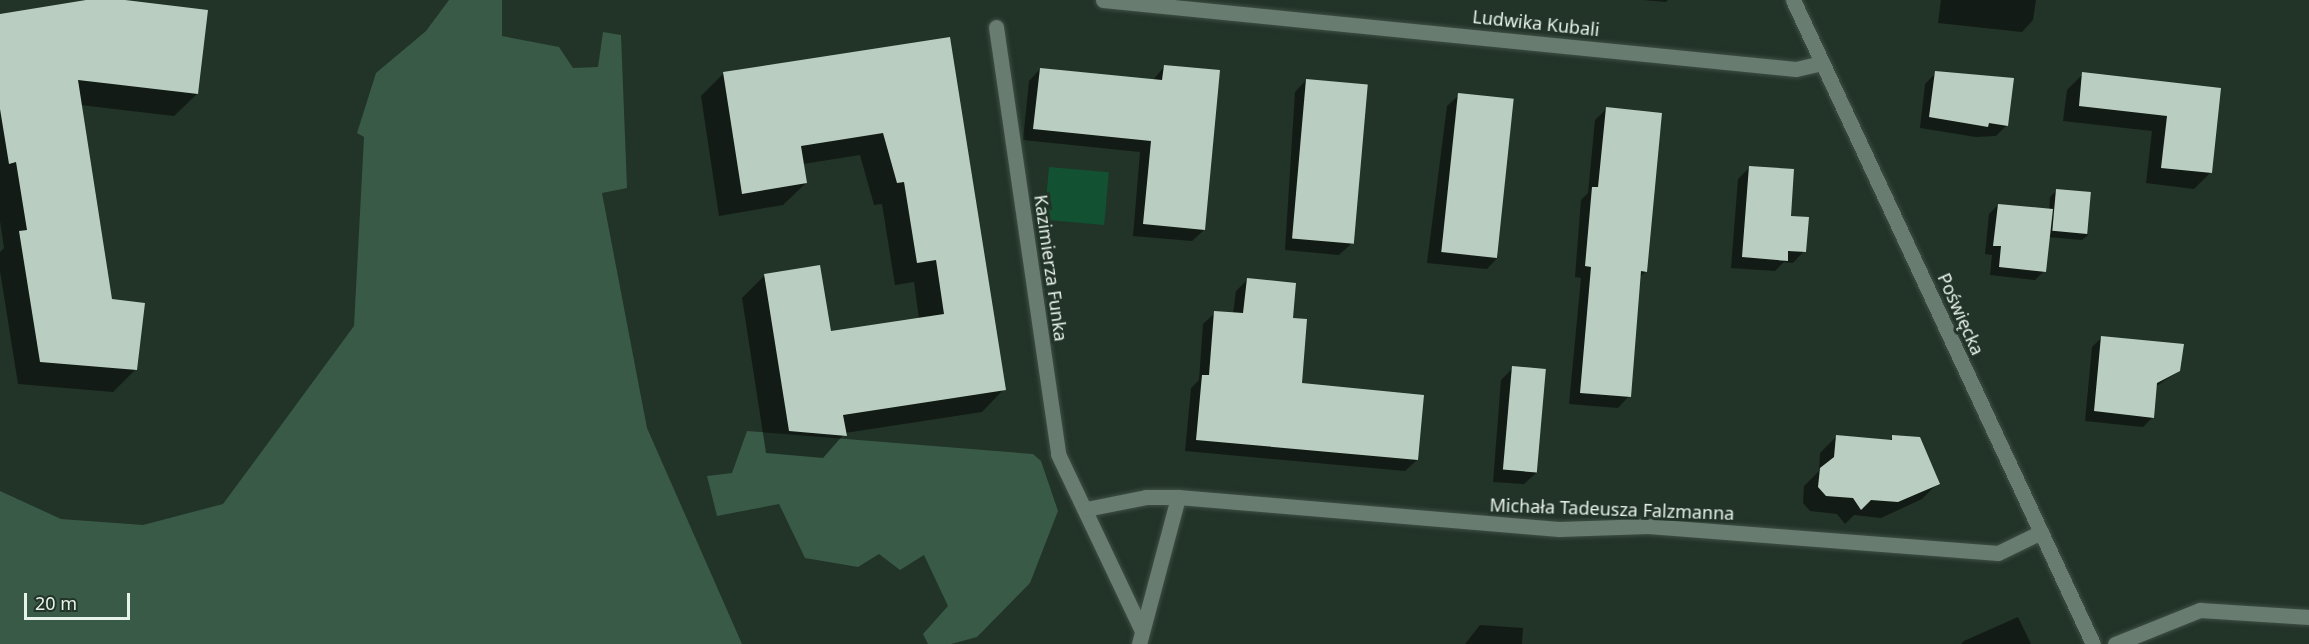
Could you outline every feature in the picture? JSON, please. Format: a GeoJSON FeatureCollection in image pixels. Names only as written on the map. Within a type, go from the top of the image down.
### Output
{"type":"FeatureCollection","features":[{"type":"Feature","properties":{"kind":"street","name":"Ludwika Kubali"},"geometry":{"type":"LineString","coordinates":[[1103,0],[1796,69],[1822,63]]}},
{"type":"Feature","properties":{"kind":"street","name":"Poświęcka"},"geometry":{"type":"LineString","coordinates":[[1793,0],[2092,644]]}},
{"type":"Feature","properties":{"kind":"street","name":"Kazimierza Funka"},"geometry":{"type":"LineString","coordinates":[[996,27],[1058,454],[1086,509]]}},
{"type":"Feature","properties":{"kind":"street","name":"Michała Tadeusza Falzmanna"},"geometry":{"type":"LineString","coordinates":[[1086,509],[1146,497],[1178,497],[1558,530],[1648,526],[1998,553],[2041,532]]}},
{"type":"Feature","properties":{"kind":"street"},"geometry":{"type":"LineString","coordinates":[[1140,636],[1178,497]]}},
{"type":"Feature","properties":{"kind":"street"},"geometry":{"type":"LineString","coordinates":[[1086,509],[1140,636]]}},
{"type":"Feature","properties":{"kind":"street"},"geometry":{"type":"LineString","coordinates":[[2115,644],[2200,609],[2309,617]]}},
{"type":"Feature","properties":{"kind":"shaded area"},"geometry":{"type":"Polygon","coordinates":[[[449,0],[502,0],[502,36],[559,47],[573,68],[598,67],[603,32],[621,35],[627,188],[602,193],[647,428],[742,644],[0,644],[0,491],[61,519],[143,525],[223,504],[354,326],[364,137],[357,133],[376,73],[426,31],[449,0]]]}},
{"type":"Feature","properties":{"kind":"shaded area"},"geometry":{"type":"Polygon","coordinates":[[[1049,167],[1109,172],[1104,225],[1044,220],[1049,167]]]}},
{"type":"Feature","properties":{"kind":"shaded area"},"geometry":{"type":"Polygon","coordinates":[[[747,431],[1033,454],[1041,461],[1058,511],[1030,583],[977,637],[951,644],[928,644],[923,634],[948,606],[924,555],[900,570],[879,554],[858,567],[805,558],[779,504],[717,516],[707,476],[732,473],[747,431]]]}},
{"type":"Feature","properties":{"kind":"building"},"geometry":{"type":"Polygon","coordinates":[[[86,0],[125,0],[208,10],[198,94],[78,80],[112,299],[145,303],[137,370],[40,362],[19,231],[27,230],[16,162],[9,164],[0,109],[0,14],[86,0]]]}},
{"type":"Feature","properties":{"kind":"building"},"geometry":{"type":"Polygon","coordinates":[[[950,37],[1006,390],[843,415],[847,436],[789,431],[764,274],[820,265],[831,331],[944,314],[936,260],[917,263],[904,182],[897,183],[883,133],[801,146],[807,183],[742,194],[723,72],[950,37]]]}},
{"type":"Feature","properties":{"kind":"building"},"geometry":{"type":"Polygon","coordinates":[[[1164,65],[1220,70],[1205,230],[1143,224],[1151,141],[1033,129],[1040,68],[1162,80],[1164,65]]]}},
{"type":"Feature","properties":{"kind":"building"},"geometry":{"type":"Polygon","coordinates":[[[1935,71],[2014,78],[2008,126],[1989,123],[1988,127],[1929,117],[1935,71]]]}},
{"type":"Feature","properties":{"kind":"building"},"geometry":{"type":"Polygon","coordinates":[[[2082,72],[2221,88],[2212,173],[2161,168],[2167,116],[2079,106],[2082,72]]]}},
{"type":"Feature","properties":{"kind":"building"},"geometry":{"type":"Polygon","coordinates":[[[1306,79],[1368,84],[1354,244],[1292,238],[1306,79]]]}},
{"type":"Feature","properties":{"kind":"building"},"geometry":{"type":"Polygon","coordinates":[[[1458,93],[1514,99],[1497,258],[1441,252],[1458,93]]]}},
{"type":"Feature","properties":{"kind":"building"},"geometry":{"type":"Polygon","coordinates":[[[1606,107],[1662,113],[1647,272],[1641,271],[1631,397],[1580,393],[1591,267],[1585,266],[1592,187],[1598,187],[1606,107]]]}},
{"type":"Feature","properties":{"kind":"building"},"geometry":{"type":"Polygon","coordinates":[[[1749,166],[1794,169],[1791,216],[1809,217],[1806,252],[1788,251],[1788,261],[1742,257],[1749,166]]]}},
{"type":"Feature","properties":{"kind":"building"},"geometry":{"type":"Polygon","coordinates":[[[2056,189],[2091,192],[2087,234],[2052,231],[2056,189]]]}},
{"type":"Feature","properties":{"kind":"building"},"geometry":{"type":"Polygon","coordinates":[[[1998,204],[2053,209],[2046,272],[1999,267],[2001,246],[1993,246],[1998,204]]]}},
{"type":"Feature","properties":{"kind":"building"},"geometry":{"type":"Polygon","coordinates":[[[1247,278],[1296,283],[1293,318],[1307,319],[1302,383],[1424,395],[1418,460],[1196,440],[1202,375],[1209,375],[1214,311],[1243,313],[1247,278]]]}},
{"type":"Feature","properties":{"kind":"building"},"geometry":{"type":"Polygon","coordinates":[[[2101,336],[2184,344],[2180,371],[2157,383],[2154,418],[2094,411],[2101,336]]]}},
{"type":"Feature","properties":{"kind":"building"},"geometry":{"type":"Polygon","coordinates":[[[1512,366],[1546,369],[1537,473],[1503,470],[1512,366]]]}},
{"type":"Feature","properties":{"kind":"building"},"geometry":{"type":"Polygon","coordinates":[[[1836,435],[1892,440],[1892,435],[1920,437],[1940,484],[1898,502],[1871,500],[1861,510],[1853,498],[1826,496],[1818,487],[1820,468],[1834,457],[1836,435]]]}}]}
